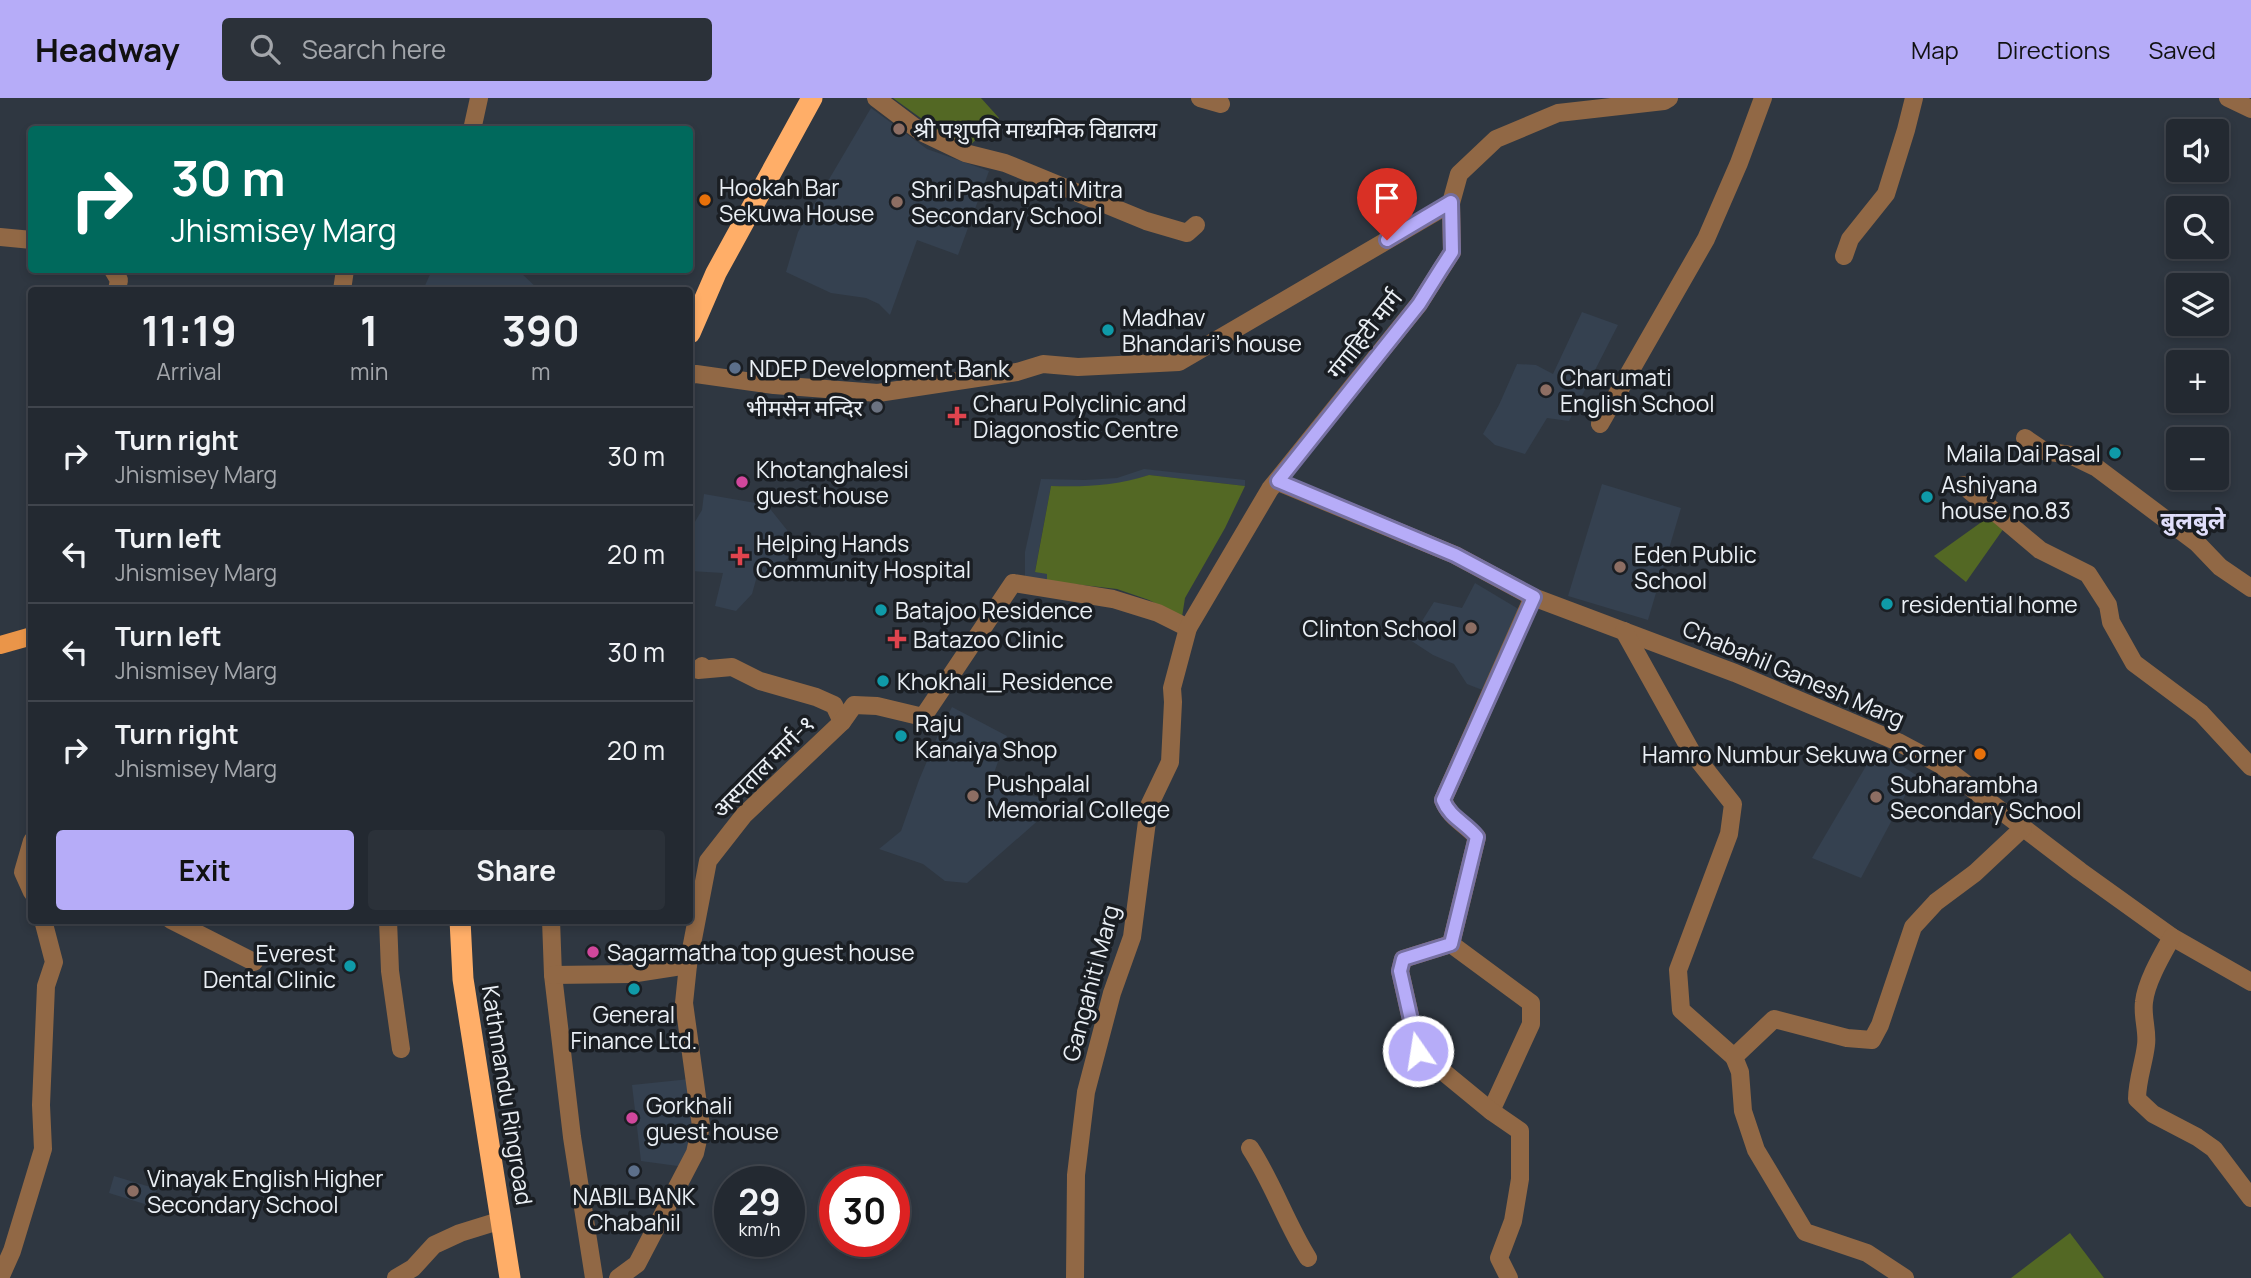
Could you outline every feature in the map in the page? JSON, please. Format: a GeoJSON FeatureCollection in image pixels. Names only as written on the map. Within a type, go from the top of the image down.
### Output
{"type":"FeatureCollection","features":[{"type":"Feature","properties":{"kind":"highway"},"geometry":{"type":"LineString","coordinates":[[693,326],[716,273],[812,98]]}},
{"type":"Feature","properties":{"kind":"highway"},"geometry":{"type":"LineString","coordinates":[[693,294],[716,273]]}},
{"type":"Feature","properties":{"kind":"highway","name":"Kathmandu Ringroad"},"geometry":{"type":"LineString","coordinates":[[460,924],[463,979],[510,1278]]}},
{"type":"Feature","properties":{"kind":"main road"},"geometry":{"type":"LineString","coordinates":[[0,645],[28,637]]}},
{"type":"Feature","properties":{"kind":"street"},"geometry":{"type":"LineString","coordinates":[[473,126],[479,98]]}},
{"type":"Feature","properties":{"kind":"street"},"geometry":{"type":"LineString","coordinates":[[876,98],[921,132],[965,153],[1005,163],[1146,221],[1187,233],[1196,225]]}},
{"type":"Feature","properties":{"kind":"street"},"geometry":{"type":"LineString","coordinates":[[1200,98],[1221,104]]}},
{"type":"Feature","properties":{"kind":"street"},"geometry":{"type":"LineString","coordinates":[[693,374],[774,385],[878,393],[1017,372],[1042,364],[1077,367],[1179,362],[1451,202],[1459,174],[1496,139],[1558,113],[1664,101],[1669,98]]}},
{"type":"Feature","properties":{"kind":"street"},"geometry":{"type":"LineString","coordinates":[[1601,424],[1706,239],[1739,163],[1763,98]]}},
{"type":"Feature","properties":{"kind":"street"},"geometry":{"type":"LineString","coordinates":[[1844,256],[1850,239],[1886,194],[1914,98]]}},
{"type":"Feature","properties":{"kind":"street"},"geometry":{"type":"LineString","coordinates":[[2228,98],[2251,109]]}},
{"type":"Feature","properties":{"kind":"street","name":"गंगाहिटी मार्ग"},"geometry":{"type":"LineString","coordinates":[[1278,481],[1419,304],[1446,262],[1452,252],[1451,202]]}},
{"type":"Feature","properties":{"kind":"street"},"geometry":{"type":"LineString","coordinates":[[0,237],[28,240]]}},
{"type":"Feature","properties":{"kind":"street"},"geometry":{"type":"LineString","coordinates":[[2025,438],[2045,451],[2070,455],[2097,468],[2197,543],[2220,567],[2251,588]]}},
{"type":"Feature","properties":{"kind":"street","name":"Chabahil Ganesh Marg"},"geometry":{"type":"LineString","coordinates":[[1278,481],[1455,555],[1534,597],[1723,668],[1898,742],[1941,765],[2172,937],[2251,982]]}},
{"type":"Feature","properties":{"kind":"street","name":"Gangahiti Marg"},"geometry":{"type":"LineString","coordinates":[[1075,1278],[1076,1175],[1086,1092],[1112,993],[1132,937],[1149,806],[1170,762],[1172,688],[1188,628],[1270,489],[1278,481]]}},
{"type":"Feature","properties":{"kind":"street"},"geometry":{"type":"LineString","coordinates":[[1963,485],[2040,550],[2088,574],[2108,605],[2111,622],[2134,663],[2201,713],[2251,767]]}},
{"type":"Feature","properties":{"kind":"street","name":"अस्पताल मार्ग-१"},"geometry":{"type":"LineString","coordinates":[[618,1278],[637,1264],[695,1153],[701,1126],[684,1003],[688,965],[708,861],[744,815],[842,722],[854,705],[877,706],[923,717],[1013,583],[1112,599],[1158,613],[1188,628]]}},
{"type":"Feature","properties":{"kind":"street"},"geometry":{"type":"LineString","coordinates":[[1451,944],[1477,837],[1469,827],[1447,811],[1443,800],[1534,597]]}},
{"type":"Feature","properties":{"kind":"street"},"geometry":{"type":"LineString","coordinates":[[1624,631],[1691,751],[1733,804],[1729,834],[1678,970],[1681,1010],[1734,1057],[1740,1072],[1743,1111],[1756,1150],[1805,1231],[1867,1252],[1905,1278]]}},
{"type":"Feature","properties":{"kind":"street"},"geometry":{"type":"LineString","coordinates":[[702,666],[698,670],[732,667],[761,681],[816,697],[834,705],[842,722]]}},
{"type":"Feature","properties":{"kind":"street"},"geometry":{"type":"LineString","coordinates":[[1734,1057],[1774,1019],[1847,1038],[1872,1040],[1880,1025],[1913,927],[1936,902],[1975,873],[2023,828]]}},
{"type":"Feature","properties":{"kind":"street"},"geometry":{"type":"LineString","coordinates":[[28,856],[23,872],[28,883]]}},
{"type":"Feature","properties":{"kind":"street"},"geometry":{"type":"LineString","coordinates":[[0,1278],[12,1251],[43,1149],[41,1105],[47,986],[54,962],[44,924]]}},
{"type":"Feature","properties":{"kind":"street"},"geometry":{"type":"LineString","coordinates":[[179,924],[254,962]]}},
{"type":"Feature","properties":{"kind":"street"},"geometry":{"type":"LineString","coordinates":[[388,924],[390,971],[401,1049]]}},
{"type":"Feature","properties":{"kind":"street"},"geometry":{"type":"LineString","coordinates":[[551,924],[553,975],[572,1137],[594,1278]]}},
{"type":"Feature","properties":{"kind":"street"},"geometry":{"type":"LineString","coordinates":[[2172,937],[2144,999],[2147,1040],[2137,1082],[2137,1099],[2153,1114],[2214,1149],[2251,1198]]}},
{"type":"Feature","properties":{"kind":"street"},"geometry":{"type":"LineString","coordinates":[[1451,944],[1403,959],[1400,971],[1418,1051],[1520,1131],[1520,1179],[1513,1222],[1499,1258],[1509,1278]]}},
{"type":"Feature","properties":{"kind":"street"},"geometry":{"type":"LineString","coordinates":[[1451,944],[1531,1003],[1531,1024],[1492,1111]]}},
{"type":"Feature","properties":{"kind":"street"},"geometry":{"type":"LineString","coordinates":[[553,975],[630,974],[688,965]]}},
{"type":"Feature","properties":{"kind":"street"},"geometry":{"type":"LineString","coordinates":[[1250,1148],[1267,1173],[1294,1234],[1308,1258]]}},
{"type":"Feature","properties":{"kind":"street"},"geometry":{"type":"LineString","coordinates":[[396,1278],[413,1268],[434,1245],[460,1233],[502,1220]]}},
{"type":"Feature","properties":{"kind":"shaded area","name":"Shri Pashupati Mitra Secondary School"},"geometry":{"type":"Polygon","coordinates":[[[871,108],[927,149],[989,171],[958,255],[917,240],[890,315],[879,304],[866,298],[831,293],[786,272],[798,232],[871,108]]]}},
{"type":"Feature","properties":{"kind":"shaded area"},"geometry":{"type":"Polygon","coordinates":[[[431,273],[521,273],[536,287],[424,287],[431,273]]]}},
{"type":"Feature","properties":{"kind":"shaded area","name":"Charumati English School"},"geometry":{"type":"Polygon","coordinates":[[[1582,312],[1618,325],[1569,421],[1547,418],[1525,454],[1495,445],[1483,434],[1517,364],[1536,365],[1553,374],[1582,312]]]}},
{"type":"Feature","properties":{"kind":"shaded area"},"geometry":{"type":"Polygon","coordinates":[[[1144,469],[1245,480],[1245,486],[1149,475],[1124,483],[1086,487],[1051,486],[1035,571],[1047,574],[1047,581],[1025,577],[1025,552],[1041,479],[1117,478],[1144,469]]]}},
{"type":"Feature","properties":{"kind":"shaded area","name":"Eden Public School"},"geometry":{"type":"Polygon","coordinates":[[[1602,484],[1681,508],[1648,620],[1568,596],[1602,484]]]}},
{"type":"Feature","properties":{"kind":"shaded area","name":"Helping Hands Community Hospital"},"geometry":{"type":"Polygon","coordinates":[[[704,494],[767,505],[787,530],[795,553],[767,574],[757,576],[752,594],[736,611],[715,606],[723,573],[693,571],[693,525],[702,510],[704,494]]]}},
{"type":"Feature","properties":{"kind":"shaded area","name":"Clinton School"},"geometry":{"type":"Polygon","coordinates":[[[1475,583],[1530,616],[1495,695],[1467,684],[1454,664],[1433,655],[1410,640],[1434,602],[1462,608],[1475,583]]]}},
{"type":"Feature","properties":{"kind":"shaded area","name":"Pushpalal Memorial College"},"geometry":{"type":"Polygon","coordinates":[[[952,707],[1007,736],[993,776],[1025,795],[1039,797],[1050,804],[1042,817],[967,883],[945,881],[923,864],[879,849],[901,831],[919,780],[952,707]]]}},
{"type":"Feature","properties":{"kind":"shaded area","name":"Subharambha Secondary School"},"geometry":{"type":"Polygon","coordinates":[[[1876,749],[1916,775],[1861,878],[1812,858],[1876,749]]]}},
{"type":"Feature","properties":{"kind":"shaded area"},"geometry":{"type":"Polygon","coordinates":[[[690,1079],[697,1132],[685,1167],[641,1161],[632,1085],[690,1079]]]}},
{"type":"Feature","properties":{"kind":"shaded area","name":"Vinayak English Higher Secondary School"},"geometry":{"type":"Polygon","coordinates":[[[114,1176],[157,1189],[151,1206],[109,1193],[114,1176]]]}},
{"type":"Feature","properties":{"kind":"green space"},"geometry":{"type":"Polygon","coordinates":[[[893,98],[981,98],[999,118],[965,150],[893,98]]]}},
{"type":"Feature","properties":{"kind":"green space"},"geometry":{"type":"Polygon","coordinates":[[[1149,475],[1245,486],[1225,528],[1185,598],[1182,617],[1149,600],[1117,589],[1047,581],[1047,574],[1035,572],[1051,486],[1100,485],[1149,475]]]}},
{"type":"Feature","properties":{"kind":"green space"},"geometry":{"type":"Polygon","coordinates":[[[1990,516],[2004,528],[1966,582],[1934,556],[1990,516]]]}},
{"type":"Feature","properties":{"kind":"green space"},"geometry":{"type":"Polygon","coordinates":[[[2070,1233],[2104,1278],[2011,1278],[2070,1233]]]}},
{"type":"Feature","properties":{"kind":"place","name":"श्री पशुपति माध्यमिक विद्यालय"},"geometry":{"type":"Point","coordinates":[899,129]}},
{"type":"Feature","properties":{"kind":"place","name":"Hookah Bar Sekuwa House"},"geometry":{"type":"Point","coordinates":[705,200]}},
{"type":"Feature","properties":{"kind":"place","name":"Shri Pashupati Mitra Secondary School"},"geometry":{"type":"Point","coordinates":[897,202]}},
{"type":"Feature","properties":{"kind":"place","name":"Madhav Bhandari's house"},"geometry":{"type":"Point","coordinates":[1108,330]}},
{"type":"Feature","properties":{"kind":"place","name":"NDEP Development Bank"},"geometry":{"type":"Point","coordinates":[735,368]}},
{"type":"Feature","properties":{"kind":"place","name":"Charumati English School"},"geometry":{"type":"Point","coordinates":[1546,390]}},
{"type":"Feature","properties":{"kind":"place","name":"भीमसेन मन्दिर"},"geometry":{"type":"Point","coordinates":[877,407]}},
{"type":"Feature","properties":{"kind":"place","name":"Charu Polyclinic and Diagonostic Centre"},"geometry":{"type":"Point","coordinates":[957,416]}},
{"type":"Feature","properties":{"kind":"place","name":"Maila Dai Pasal"},"geometry":{"type":"Point","coordinates":[2115,453]}},
{"type":"Feature","properties":{"kind":"place","name":"Khotanghalesi guest house"},"geometry":{"type":"Point","coordinates":[742,482]}},
{"type":"Feature","properties":{"kind":"place","name":"Ashiyana house no.83"},"geometry":{"type":"Point","coordinates":[1927,497]}},
{"type":"Feature","properties":{"kind":"place","name":"Helping Hands Community Hospital"},"geometry":{"type":"Point","coordinates":[740,556]}},
{"type":"Feature","properties":{"kind":"place","name":"Eden Public School"},"geometry":{"type":"Point","coordinates":[1620,567]}},
{"type":"Feature","properties":{"kind":"place","name":"residential home"},"geometry":{"type":"Point","coordinates":[1887,604]}},
{"type":"Feature","properties":{"kind":"place","name":"Batajoo Residence"},"geometry":{"type":"Point","coordinates":[881,610]}},
{"type":"Feature","properties":{"kind":"place","name":"Clinton School"},"geometry":{"type":"Point","coordinates":[1471,628]}},
{"type":"Feature","properties":{"kind":"place","name":"Batazoo Clinic"},"geometry":{"type":"Point","coordinates":[897,639]}},
{"type":"Feature","properties":{"kind":"place","name":"Khokhali_Residence"},"geometry":{"type":"Point","coordinates":[883,681]}},
{"type":"Feature","properties":{"kind":"place","name":"Raju Kanaiya Shop"},"geometry":{"type":"Point","coordinates":[901,736]}},
{"type":"Feature","properties":{"kind":"place","name":"Hamro Numbur Sekuwa Corner"},"geometry":{"type":"Point","coordinates":[1980,754]}},
{"type":"Feature","properties":{"kind":"place","name":"Pushpalal Memorial College"},"geometry":{"type":"Point","coordinates":[973,796]}},
{"type":"Feature","properties":{"kind":"place","name":"Subharambha Secondary School"},"geometry":{"type":"Point","coordinates":[1876,797]}},
{"type":"Feature","properties":{"kind":"place","name":"Sagarmatha top guest house"},"geometry":{"type":"Point","coordinates":[593,952]}},
{"type":"Feature","properties":{"kind":"place","name":"Everest Dental Clinic"},"geometry":{"type":"Point","coordinates":[350,966]}},
{"type":"Feature","properties":{"kind":"place","name":"General Finance Ltd."},"geometry":{"type":"Point","coordinates":[634,989]}},
{"type":"Feature","properties":{"kind":"place","name":"Gorkhali guest house"},"geometry":{"type":"Point","coordinates":[632,1118]}},
{"type":"Feature","properties":{"kind":"place","name":"NABIL BANK Chabahil"},"geometry":{"type":"Point","coordinates":[634,1171]}},
{"type":"Feature","properties":{"kind":"place","name":"Vinayak English Higher Secondary School"},"geometry":{"type":"Point","coordinates":[133,1191]}},
{"type":"Feature","properties":{"kind":"district","name":"बुलबुले"},"geometry":{"type":"Point","coordinates":[2193,519]}},
{"type":"Feature","properties":{"kind":"route"},"geometry":{"type":"LineString","coordinates":[[1387,240],[1451,202],[1452,252],[1419,304],[1278,481],[1455,555],[1534,597],[1443,800],[1447,811],[1469,827],[1477,837],[1451,944],[1403,959],[1400,971],[1418,1051]]}}]}
